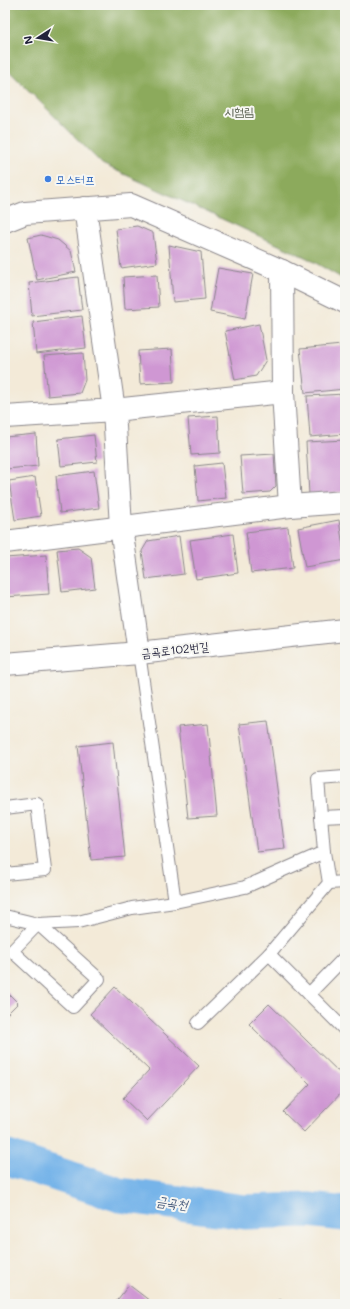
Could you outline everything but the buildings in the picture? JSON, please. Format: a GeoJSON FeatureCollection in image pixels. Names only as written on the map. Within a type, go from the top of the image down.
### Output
{"type":"FeatureCollection","features":[{"type":"Feature","properties":{"kind":"street"},"geometry":{"type":"LineString","coordinates":[[5,221],[25,213],[131,205],[282,271],[345,302]]}},
{"type":"Feature","properties":{"kind":"street"},"geometry":{"type":"LineString","coordinates":[[85,208],[114,410],[121,527],[139,652]]}},
{"type":"Feature","properties":{"kind":"street"},"geometry":{"type":"LineString","coordinates":[[282,271],[283,392],[290,506]]}},
{"type":"Feature","properties":{"kind":"street"},"geometry":{"type":"LineString","coordinates":[[5,417],[114,410],[283,392]]}},
{"type":"Feature","properties":{"kind":"street"},"geometry":{"type":"LineString","coordinates":[[5,542],[290,506],[345,502]]}},
{"type":"Feature","properties":{"kind":"street","name":"금곡로102번길"},"geometry":{"type":"LineString","coordinates":[[5,664],[139,652],[345,630]]}},
{"type":"Feature","properties":{"kind":"lane"},"geometry":{"type":"LineString","coordinates":[[139,652],[175,902]]}},
{"type":"Feature","properties":{"kind":"lane"},"geometry":{"type":"LineString","coordinates":[[329,883],[324,852],[318,779],[345,777]]}},
{"type":"Feature","properties":{"kind":"lane"},"geometry":{"type":"LineString","coordinates":[[5,808],[36,804],[45,870],[5,874]]}},
{"type":"Feature","properties":{"kind":"lane"},"geometry":{"type":"LineString","coordinates":[[321,817],[345,816]]}},
{"type":"Feature","properties":{"kind":"lane"},"geometry":{"type":"LineString","coordinates":[[5,913],[38,924],[78,922],[132,908],[175,902],[244,887],[324,852]]}},
{"type":"Feature","properties":{"kind":"lane"},"geometry":{"type":"LineString","coordinates":[[198,1023],[269,954],[329,883],[345,882]]}},
{"type":"Feature","properties":{"kind":"lane"},"geometry":{"type":"LineString","coordinates":[[38,924],[99,979],[73,1007],[12,951],[38,924]]}},
{"type":"Feature","properties":{"kind":"lane"},"geometry":{"type":"LineString","coordinates":[[269,954],[345,1030]]}},
{"type":"Feature","properties":{"kind":"lane"},"geometry":{"type":"LineString","coordinates":[[309,994],[345,957]]}},
{"type":"Feature","properties":{"kind":"green space","name":"시험림"},"geometry":{"type":"Polygon","coordinates":[[[5,5],[345,5],[345,280],[307,258],[102,164],[5,67],[5,5]]]}},
{"type":"Feature","properties":{"kind":"waterway","name":"금곡천"},"geometry":{"type":"LineString","coordinates":[[5,1157],[120,1195],[245,1212],[309,1210],[345,1214]]}},
{"type":"Feature","properties":{"kind":"place","name":"모스터프"},"geometry":{"type":"Point","coordinates":[48,179]}}]}
